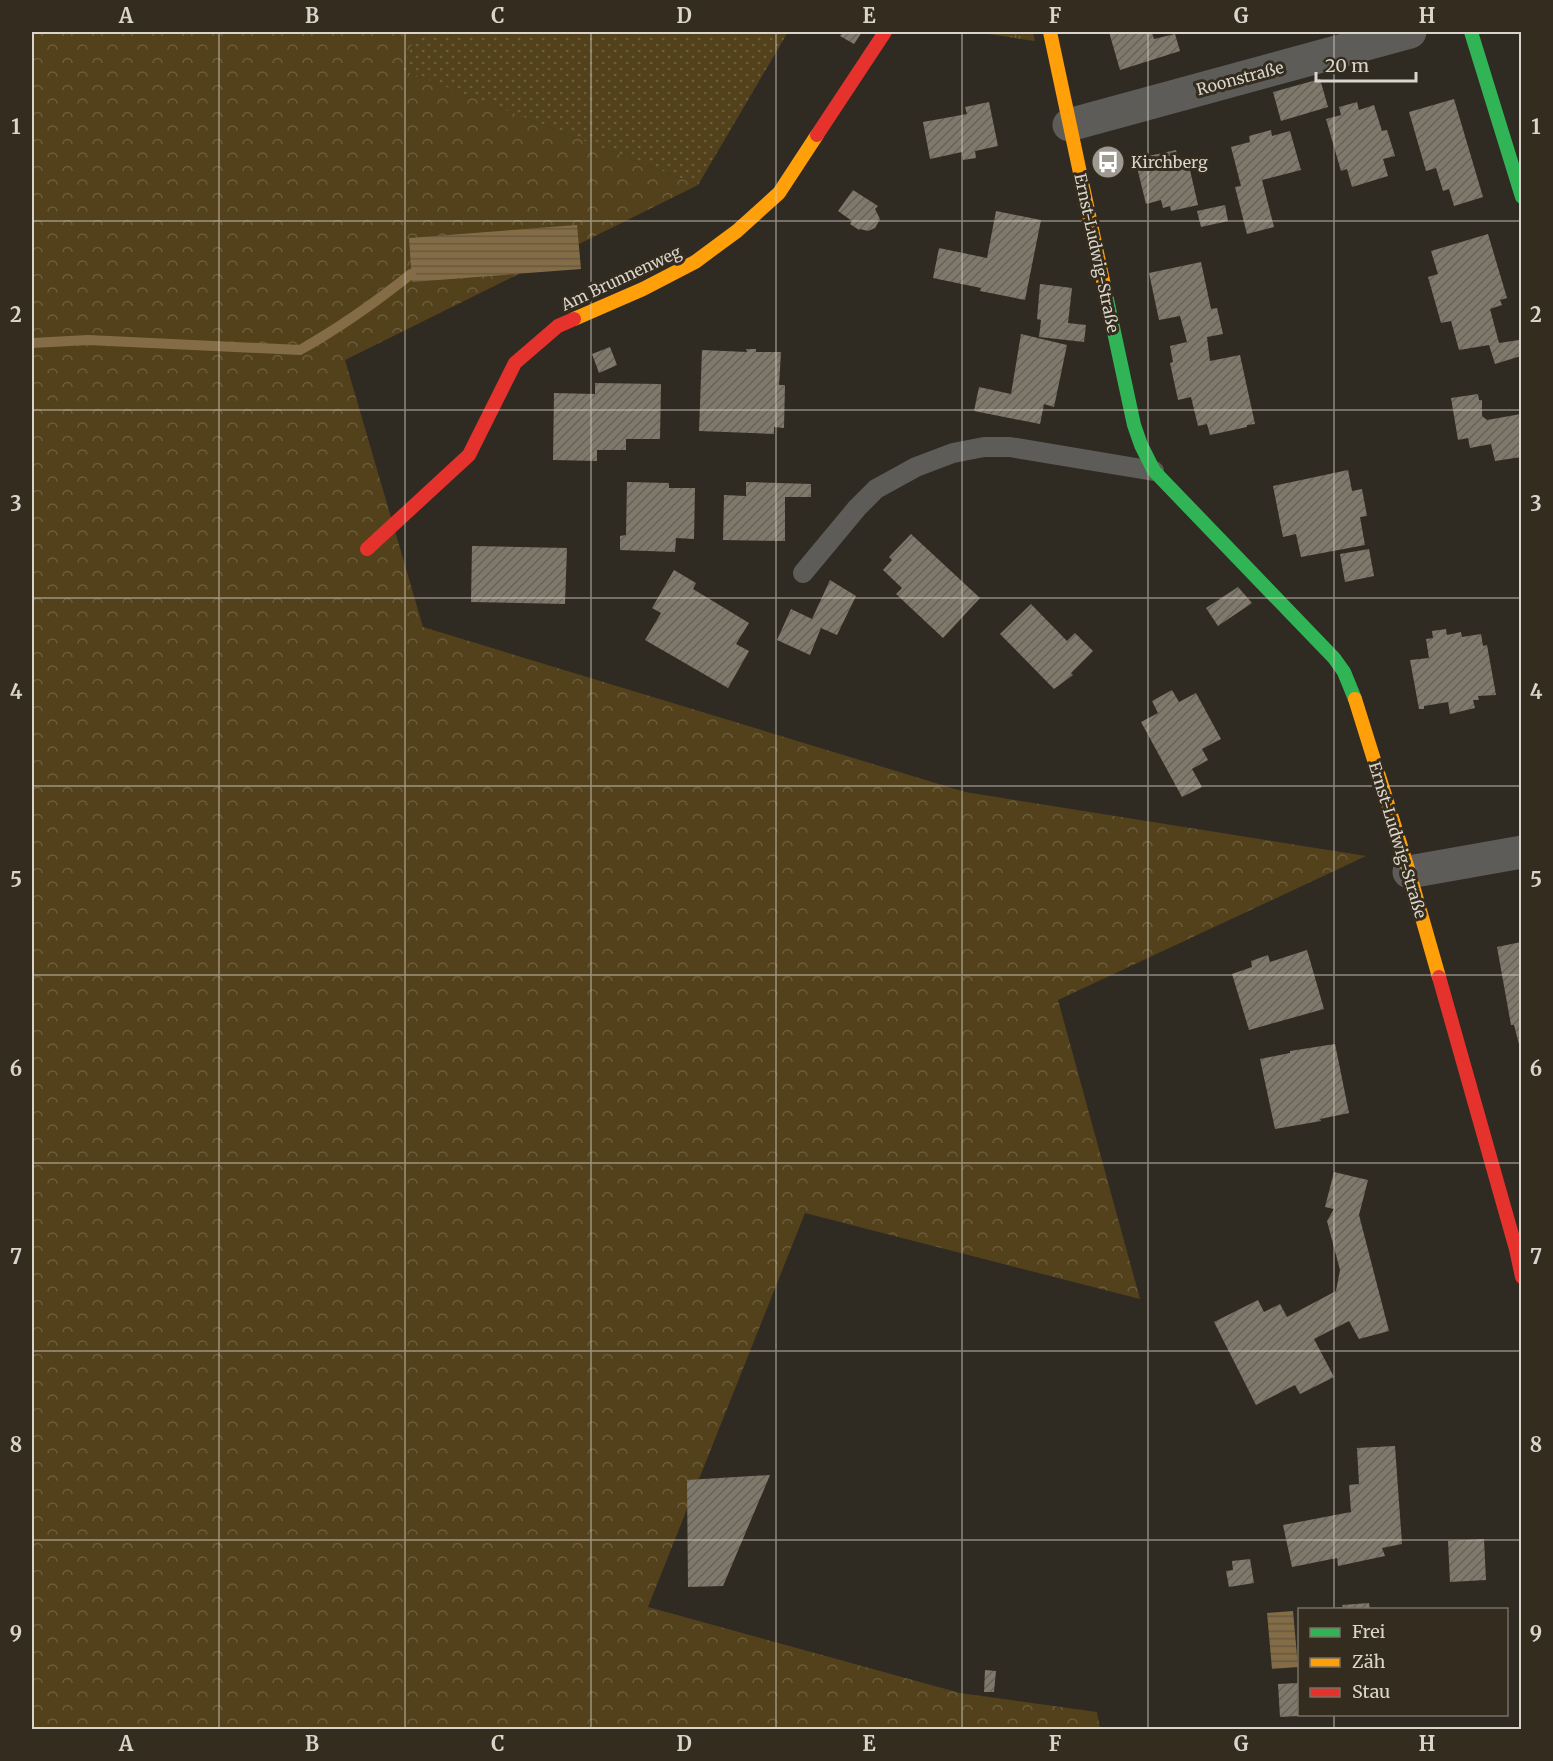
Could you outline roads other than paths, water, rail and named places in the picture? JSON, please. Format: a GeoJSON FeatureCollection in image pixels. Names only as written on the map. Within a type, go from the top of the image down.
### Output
{"type":"FeatureCollection","features":[{"type":"Feature","properties":{"kind":"street","name":"Am Brunnenweg"},"geometry":{"type":"LineString","coordinates":[[367,549],[469,455],[515,363],[558,326],[643,289],[695,262],[736,231],[779,193],[885,32]]}},
{"type":"Feature","properties":{"kind":"street","name":"Ernst-Ludwig-Straße"},"geometry":{"type":"LineString","coordinates":[[1050,32],[1134,425],[1141,445],[1154,471],[1334,658],[1344,672],[1409,872],[1513,1238],[1521,1276]]}},
{"type":"Feature","properties":{"kind":"street","name":"Roonstraße"},"geometry":{"type":"LineString","coordinates":[[1069,125],[1410,32]]}},
{"type":"Feature","properties":{"kind":"street"},"geometry":{"type":"LineString","coordinates":[[1471,32],[1521,197]]}},
{"type":"Feature","properties":{"kind":"street"},"geometry":{"type":"LineString","coordinates":[[1409,872],[1521,852]]}},
{"type":"Feature","properties":{"kind":"lane"},"geometry":{"type":"LineString","coordinates":[[803,573],[857,508],[876,489],[916,467],[953,453],[984,447],[1010,447],[1154,471]]}},
{"type":"Feature","properties":{"kind":"waterway"},"geometry":{"type":"LineString","coordinates":[[32,343],[88,340],[300,350],[357,314],[411,274]]}},
{"type":"Feature","properties":{"kind":"place","name":"Kirchberg"},"geometry":{"type":"Point","coordinates":[1108,162]}}]}
